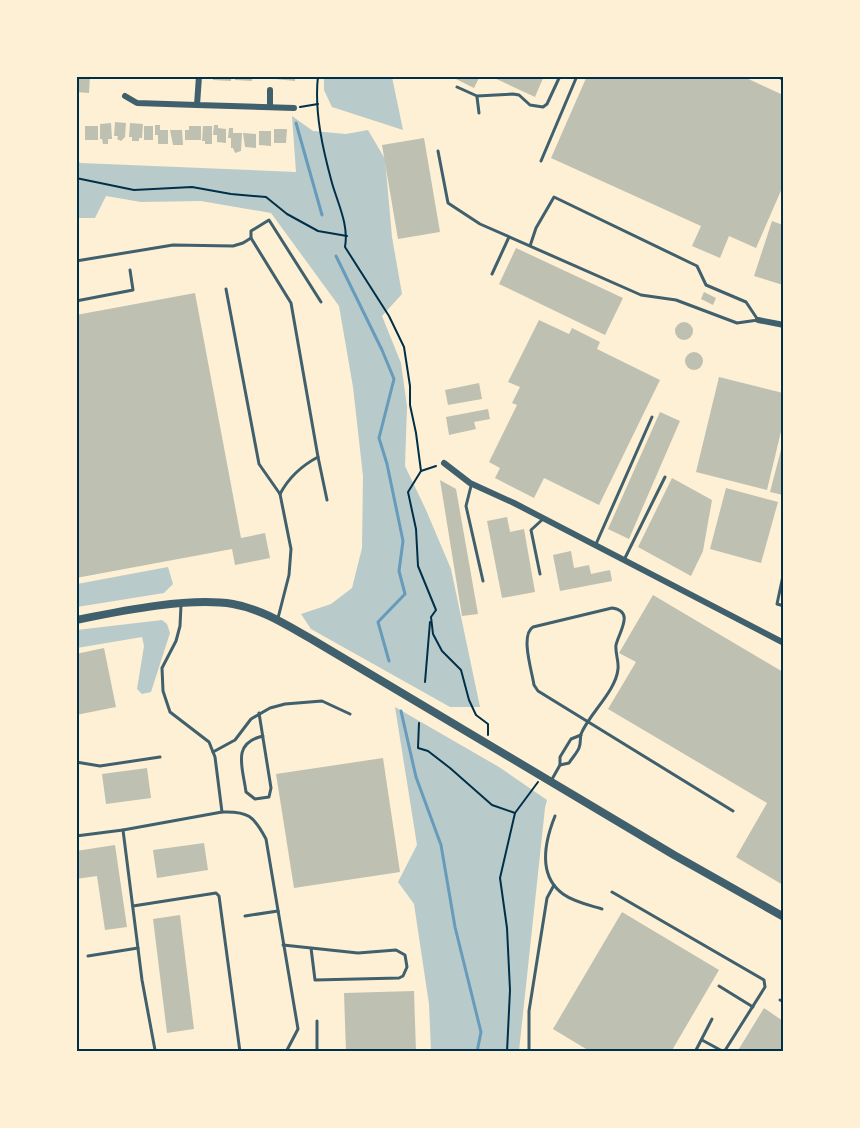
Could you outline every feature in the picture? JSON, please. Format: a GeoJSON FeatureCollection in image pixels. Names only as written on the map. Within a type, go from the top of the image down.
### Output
{"type":"FeatureCollection","features":[{"type":"Feature","properties":{"kind":"street"},"geometry":{"type":"LineString","coordinates":[[197,105],[199,76]]}},
{"type":"Feature","properties":{"kind":"street"},"geometry":{"type":"LineString","coordinates":[[270,90],[270,106]]}},
{"type":"Feature","properties":{"kind":"street"},"geometry":{"type":"LineString","coordinates":[[125,96],[137,103],[294,108]]}},
{"type":"Feature","properties":{"kind":"street"},"geometry":{"type":"LineString","coordinates":[[758,320],[783,325]]}},
{"type":"Feature","properties":{"kind":"street"},"geometry":{"type":"LineString","coordinates":[[444,463],[472,484],[514,502],[783,643]]}},
{"type":"Feature","properties":{"kind":"street"},"geometry":{"type":"LineString","coordinates":[[76,620],[123,611],[210,602],[234,604],[278,620],[550,782],[762,906],[783,916]]}},
{"type":"Feature","properties":{"kind":"lane"},"geometry":{"type":"LineString","coordinates":[[457,87],[477,96],[513,93],[519,95],[530,105],[543,107],[547,104],[560,76]]}},
{"type":"Feature","properties":{"kind":"lane"},"geometry":{"type":"LineString","coordinates":[[541,161],[577,76]]}},
{"type":"Feature","properties":{"kind":"lane"},"geometry":{"type":"LineString","coordinates":[[777,76],[783,80]]}},
{"type":"Feature","properties":{"kind":"lane"},"geometry":{"type":"LineString","coordinates":[[477,96],[479,113]]}},
{"type":"Feature","properties":{"kind":"lane"},"geometry":{"type":"LineString","coordinates":[[438,151],[448,203],[480,224],[641,295],[676,300],[736,323],[758,320],[746,302],[706,285],[697,266],[554,197],[536,228],[530,246]]}},
{"type":"Feature","properties":{"kind":"lane"},"geometry":{"type":"LineString","coordinates":[[321,302],[269,220],[251,231],[251,238],[291,303],[327,500]]}},
{"type":"Feature","properties":{"kind":"lane"},"geometry":{"type":"LineString","coordinates":[[492,274],[509,237]]}},
{"type":"Feature","properties":{"kind":"lane"},"geometry":{"type":"LineString","coordinates":[[76,261],[173,245],[234,246],[251,238]]}},
{"type":"Feature","properties":{"kind":"lane"},"geometry":{"type":"LineString","coordinates":[[76,301],[133,290],[130,270]]}},
{"type":"Feature","properties":{"kind":"lane"},"geometry":{"type":"LineString","coordinates":[[226,289],[259,464],[280,494],[291,549],[289,575],[278,620]]}},
{"type":"Feature","properties":{"kind":"lane"},"geometry":{"type":"LineString","coordinates":[[596,546],[652,417]]}},
{"type":"Feature","properties":{"kind":"lane"},"geometry":{"type":"LineString","coordinates":[[280,494],[287,480],[305,464],[318,457]]}},
{"type":"Feature","properties":{"kind":"lane"},"geometry":{"type":"LineString","coordinates":[[624,560],[665,477]]}},
{"type":"Feature","properties":{"kind":"lane"},"geometry":{"type":"LineString","coordinates":[[472,484],[466,506],[483,581]]}},
{"type":"Feature","properties":{"kind":"lane"},"geometry":{"type":"LineString","coordinates":[[540,574],[531,530],[543,519]]}},
{"type":"Feature","properties":{"kind":"lane"},"geometry":{"type":"LineString","coordinates":[[783,572],[777,604],[783,606]]}},
{"type":"Feature","properties":{"kind":"lane"},"geometry":{"type":"LineString","coordinates":[[181,604],[178,634],[162,668],[163,691],[170,712],[208,742],[213,752],[222,812]]}},
{"type":"Feature","properties":{"kind":"lane"},"geometry":{"type":"LineString","coordinates":[[550,782],[561,765],[560,757],[571,739],[580,735],[589,722],[616,677],[618,669],[616,646],[625,623],[624,614],[619,609],[612,608],[533,627],[529,630],[526,638],[534,685],[538,691],[589,722],[733,811]]}},
{"type":"Feature","properties":{"kind":"lane"},"geometry":{"type":"LineString","coordinates":[[213,752],[235,740],[260,713],[285,704],[322,701],[350,714]]}},
{"type":"Feature","properties":{"kind":"lane"},"geometry":{"type":"LineString","coordinates":[[260,713],[271,788],[269,797],[255,799],[246,792],[241,754],[245,745],[252,738],[263,736]]}},
{"type":"Feature","properties":{"kind":"lane"},"geometry":{"type":"LineString","coordinates":[[561,765],[569,763],[580,746],[580,735]]}},
{"type":"Feature","properties":{"kind":"lane"},"geometry":{"type":"LineString","coordinates":[[76,762],[100,765],[160,757]]}},
{"type":"Feature","properties":{"kind":"lane"},"geometry":{"type":"LineString","coordinates":[[76,836],[222,812],[240,811],[256,821],[266,839],[298,1029],[287,1051]]}},
{"type":"Feature","properties":{"kind":"lane"},"geometry":{"type":"LineString","coordinates":[[555,816],[545,845],[546,862],[554,885],[563,894],[576,901],[602,909]]}},
{"type":"Feature","properties":{"kind":"lane"},"geometry":{"type":"LineString","coordinates":[[123,830],[138,948],[157,1052]]}},
{"type":"Feature","properties":{"kind":"lane"},"geometry":{"type":"LineString","coordinates":[[529,1052],[529,1011],[547,898],[554,885]]}},
{"type":"Feature","properties":{"kind":"lane"},"geometry":{"type":"LineString","coordinates":[[612,892],[764,980],[765,987],[724,1052],[701,1040]]}},
{"type":"Feature","properties":{"kind":"lane"},"geometry":{"type":"LineString","coordinates":[[133,906],[216,893],[219,896],[240,1052]]}},
{"type":"Feature","properties":{"kind":"lane"},"geometry":{"type":"LineString","coordinates":[[245,916],[278,911]]}},
{"type":"Feature","properties":{"kind":"lane"},"geometry":{"type":"LineString","coordinates":[[283,945],[358,953],[396,950],[405,955],[407,968],[403,976],[399,978],[315,980],[311,948]]}},
{"type":"Feature","properties":{"kind":"lane"},"geometry":{"type":"LineString","coordinates":[[88,956],[138,948]]}},
{"type":"Feature","properties":{"kind":"lane"},"geometry":{"type":"LineString","coordinates":[[719,986],[753,1007]]}},
{"type":"Feature","properties":{"kind":"lane"},"geometry":{"type":"LineString","coordinates":[[695,1052],[712,1019]]}},
{"type":"Feature","properties":{"kind":"lane"},"geometry":{"type":"LineString","coordinates":[[316,1021],[317,1052]]}},
{"type":"Feature","properties":{"kind":"path"},"geometry":{"type":"LineString","coordinates":[[318,76],[319,124],[347,236],[345,247],[389,316],[404,347],[410,386],[410,405],[422,471]]}},
{"type":"Feature","properties":{"kind":"path"},"geometry":{"type":"LineString","coordinates":[[294,108],[318,104]]}},
{"type":"Feature","properties":{"kind":"path"},"geometry":{"type":"LineString","coordinates":[[76,178],[134,190],[192,187],[266,197],[287,214],[318,231],[347,236]]}},
{"type":"Feature","properties":{"kind":"path"},"geometry":{"type":"LineString","coordinates":[[425,682],[431,617],[436,610],[418,566],[416,529],[408,492],[422,471],[444,463]]}},
{"type":"Feature","properties":{"kind":"path"},"geometry":{"type":"LineString","coordinates":[[431,617],[433,634],[442,651],[461,670],[469,700],[476,715],[488,724],[488,744]]}},
{"type":"Feature","properties":{"kind":"path"},"geometry":{"type":"LineString","coordinates":[[420,723],[418,747],[428,751],[450,768],[492,805],[515,813]]}},
{"type":"Feature","properties":{"kind":"path"},"geometry":{"type":"LineString","coordinates":[[507,1052],[510,990],[507,928],[500,878],[515,813],[542,777]]}},
{"type":"Feature","properties":{"kind":"shaded area"},"geometry":{"type":"Polygon","coordinates":[[[324,77],[392,77],[403,130],[332,107],[324,90],[324,77]]]}},
{"type":"Feature","properties":{"kind":"shaded area"},"geometry":{"type":"Polygon","coordinates":[[[292,116],[313,131],[346,134],[368,130],[385,159],[392,237],[402,294],[382,316],[401,363],[407,407],[405,466],[451,569],[480,707],[450,707],[311,629],[301,614],[331,604],[352,588],[362,548],[363,476],[353,387],[339,306],[271,213],[201,201],[141,202],[106,196],[95,218],[77,218],[76,161],[296,172],[292,116]]]}},
{"type":"Feature","properties":{"kind":"shaded area"},"geometry":{"type":"Polygon","coordinates":[[[168,567],[173,584],[164,593],[77,607],[77,584],[168,567]]]}},
{"type":"Feature","properties":{"kind":"shaded area"},"geometry":{"type":"Polygon","coordinates":[[[162,620],[167,624],[170,633],[151,692],[142,694],[137,689],[144,646],[142,637],[77,648],[77,630],[162,620]]]}},
{"type":"Feature","properties":{"kind":"shaded area"},"geometry":{"type":"Polygon","coordinates":[[[395,707],[499,767],[547,800],[519,1051],[431,1051],[429,1004],[414,904],[398,882],[417,845],[395,707]]]}},
{"type":"Feature","properties":{"kind":"building"},"geometry":{"type":"Polygon","coordinates":[[[76,76],[90,76],[89,93],[76,92],[76,76]]]}},
{"type":"Feature","properties":{"kind":"building"},"geometry":{"type":"Polygon","coordinates":[[[213,76],[231,76],[231,81],[213,80],[213,76]]]}},
{"type":"Feature","properties":{"kind":"building"},"geometry":{"type":"Polygon","coordinates":[[[235,76],[252,76],[252,81],[235,80],[235,76]]]}},
{"type":"Feature","properties":{"kind":"building"},"geometry":{"type":"Polygon","coordinates":[[[276,76],[295,76],[295,81],[275,79],[276,76]]]}},
{"type":"Feature","properties":{"kind":"building"},"geometry":{"type":"Polygon","coordinates":[[[450,76],[480,76],[474,88],[450,76]]]}},
{"type":"Feature","properties":{"kind":"building"},"geometry":{"type":"Polygon","coordinates":[[[490,76],[544,76],[535,97],[490,76]]]}},
{"type":"Feature","properties":{"kind":"building"},"geometry":{"type":"Polygon","coordinates":[[[587,76],[742,76],[783,95],[783,186],[756,248],[729,236],[720,258],[692,246],[701,226],[551,158],[587,76]]]}},
{"type":"Feature","properties":{"kind":"building"},"geometry":{"type":"Polygon","coordinates":[[[115,122],[126,123],[125,137],[121,141],[117,139],[118,136],[114,136],[115,122]]]}},
{"type":"Feature","properties":{"kind":"building"},"geometry":{"type":"Polygon","coordinates":[[[111,123],[112,139],[108,139],[108,144],[103,144],[100,139],[100,124],[111,123]]]}},
{"type":"Feature","properties":{"kind":"building"},"geometry":{"type":"Polygon","coordinates":[[[130,123],[143,124],[142,138],[139,138],[139,141],[132,141],[132,137],[129,137],[130,123]]]}},
{"type":"Feature","properties":{"kind":"building"},"geometry":{"type":"Polygon","coordinates":[[[155,125],[160,125],[160,130],[168,130],[168,144],[158,144],[155,125]]]}},
{"type":"Feature","properties":{"kind":"building"},"geometry":{"type":"Polygon","coordinates":[[[214,125],[226,129],[226,143],[217,142],[217,135],[213,135],[214,125]]]}},
{"type":"Feature","properties":{"kind":"building"},"geometry":{"type":"Polygon","coordinates":[[[85,126],[98,126],[98,140],[85,140],[85,126]]]}},
{"type":"Feature","properties":{"kind":"building"},"geometry":{"type":"Polygon","coordinates":[[[144,126],[153,126],[153,140],[144,140],[144,126]]]}},
{"type":"Feature","properties":{"kind":"building"},"geometry":{"type":"Polygon","coordinates":[[[189,126],[201,126],[201,140],[185,140],[185,130],[189,130],[189,126]]]}},
{"type":"Feature","properties":{"kind":"building"},"geometry":{"type":"Polygon","coordinates":[[[203,126],[212,126],[212,144],[205,144],[205,141],[202,141],[203,126]]]}},
{"type":"Feature","properties":{"kind":"building"},"geometry":{"type":"Polygon","coordinates":[[[229,128],[233,128],[233,133],[242,133],[241,151],[235,153],[231,148],[231,138],[228,138],[229,128]]]}},
{"type":"Feature","properties":{"kind":"building"},"geometry":{"type":"Polygon","coordinates":[[[274,129],[287,129],[286,143],[274,143],[274,129]]]}},
{"type":"Feature","properties":{"kind":"building"},"geometry":{"type":"Polygon","coordinates":[[[170,130],[182,130],[183,145],[173,145],[170,130]]]}},
{"type":"Feature","properties":{"kind":"building"},"geometry":{"type":"Polygon","coordinates":[[[259,131],[271,131],[271,146],[259,145],[259,131]]]}},
{"type":"Feature","properties":{"kind":"building"},"geometry":{"type":"Polygon","coordinates":[[[243,133],[256,134],[256,148],[245,147],[243,133]]]}},
{"type":"Feature","properties":{"kind":"building"},"geometry":{"type":"Polygon","coordinates":[[[424,138],[440,232],[398,239],[382,145],[424,138]]]}},
{"type":"Feature","properties":{"kind":"building"},"geometry":{"type":"Polygon","coordinates":[[[772,221],[783,225],[783,285],[754,276],[772,221]]]}},
{"type":"Feature","properties":{"kind":"building"},"geometry":{"type":"Polygon","coordinates":[[[516,248],[623,298],[605,335],[499,284],[516,248]]]}},
{"type":"Feature","properties":{"kind":"building"},"geometry":{"type":"Polygon","coordinates":[[[704,292],[716,298],[713,305],[701,299],[704,292]]]}},
{"type":"Feature","properties":{"kind":"building"},"geometry":{"type":"Polygon","coordinates":[[[195,293],[241,538],[265,533],[270,558],[235,565],[232,549],[76,578],[76,315],[195,293]]]}},
{"type":"Feature","properties":{"kind":"building"},"geometry":{"type":"Polygon","coordinates":[[[539,320],[569,334],[572,328],[600,342],[597,349],[660,380],[599,505],[544,478],[534,498],[495,478],[500,468],[489,462],[517,405],[512,403],[520,387],[508,382],[539,320]]]}},
{"type":"Feature","properties":{"kind":"building"},"geometry":{"type":"Polygon","coordinates":[[[684,322],[690,325],[693,331],[690,337],[684,340],[678,337],[675,331],[678,325],[684,322]]]}},
{"type":"Feature","properties":{"kind":"building"},"geometry":{"type":"Polygon","coordinates":[[[694,352],[700,355],[703,361],[700,367],[694,370],[688,367],[685,361],[688,355],[694,352]]]}},
{"type":"Feature","properties":{"kind":"building"},"geometry":{"type":"Polygon","coordinates":[[[719,377],[783,393],[783,423],[767,490],[696,472],[719,377]]]}},
{"type":"Feature","properties":{"kind":"building"},"geometry":{"type":"Polygon","coordinates":[[[479,383],[482,399],[448,405],[445,390],[479,383]]]}},
{"type":"Feature","properties":{"kind":"building"},"geometry":{"type":"Polygon","coordinates":[[[488,409],[490,419],[474,422],[476,429],[449,435],[446,417],[488,409]]]}},
{"type":"Feature","properties":{"kind":"building"},"geometry":{"type":"Polygon","coordinates":[[[660,412],[680,421],[629,539],[608,529],[660,412]]]}},
{"type":"Feature","properties":{"kind":"building"},"geometry":{"type":"Polygon","coordinates":[[[783,442],[783,495],[770,492],[783,442]]]}},
{"type":"Feature","properties":{"kind":"building"},"geometry":{"type":"Polygon","coordinates":[[[672,478],[712,500],[703,551],[691,576],[638,547],[672,478]]]}},
{"type":"Feature","properties":{"kind":"building"},"geometry":{"type":"Polygon","coordinates":[[[440,480],[456,489],[478,614],[462,616],[440,480]]]}},
{"type":"Feature","properties":{"kind":"building"},"geometry":{"type":"Polygon","coordinates":[[[726,488],[778,502],[761,563],[710,549],[726,488]]]}},
{"type":"Feature","properties":{"kind":"building"},"geometry":{"type":"Polygon","coordinates":[[[507,517],[510,532],[524,529],[535,592],[502,598],[487,521],[507,517]]]}},
{"type":"Feature","properties":{"kind":"building"},"geometry":{"type":"Polygon","coordinates":[[[571,551],[574,568],[589,565],[591,574],[610,570],[612,581],[560,591],[553,555],[571,551]]]}},
{"type":"Feature","properties":{"kind":"building"},"geometry":{"type":"Polygon","coordinates":[[[653,595],[783,672],[783,885],[736,857],[767,803],[608,709],[636,662],[619,653],[653,595]]]}},
{"type":"Feature","properties":{"kind":"building"},"geometry":{"type":"Polygon","coordinates":[[[104,648],[116,707],[76,715],[76,654],[104,648]]]}},
{"type":"Feature","properties":{"kind":"building"},"geometry":{"type":"Polygon","coordinates":[[[383,758],[400,872],[294,888],[276,774],[383,758]]]}},
{"type":"Feature","properties":{"kind":"building"},"geometry":{"type":"Polygon","coordinates":[[[147,768],[151,798],[106,804],[102,774],[147,768]]]}},
{"type":"Feature","properties":{"kind":"building"},"geometry":{"type":"Polygon","coordinates":[[[204,843],[208,870],[157,878],[153,850],[204,843]]]}},
{"type":"Feature","properties":{"kind":"building"},"geometry":{"type":"Polygon","coordinates":[[[115,845],[127,927],[105,930],[97,876],[76,879],[76,851],[115,845]]]}},
{"type":"Feature","properties":{"kind":"building"},"geometry":{"type":"Polygon","coordinates":[[[622,912],[719,970],[671,1052],[591,1052],[553,1029],[622,912]]]}},
{"type":"Feature","properties":{"kind":"building"},"geometry":{"type":"Polygon","coordinates":[[[180,915],[194,1029],[167,1033],[153,919],[180,915]]]}},
{"type":"Feature","properties":{"kind":"building"},"geometry":{"type":"Polygon","coordinates":[[[414,991],[416,1052],[346,1052],[344,993],[414,991]]]}},
{"type":"Feature","properties":{"kind":"building"},"geometry":{"type":"Polygon","coordinates":[[[764,1008],[783,1021],[783,1052],[737,1052],[764,1008]]]}},
{"type":"Feature","properties":{"kind":"waterway"},"geometry":{"type":"LineString","coordinates":[[296,123],[322,215]]}},
{"type":"Feature","properties":{"kind":"waterway"},"geometry":{"type":"LineString","coordinates":[[336,256],[394,379],[379,438],[387,464],[403,541],[399,571],[405,594],[378,622],[389,661]]}},
{"type":"Feature","properties":{"kind":"waterway"},"geometry":{"type":"LineString","coordinates":[[401,711],[416,777],[441,845],[455,927],[481,1032],[477,1052]]}}]}
